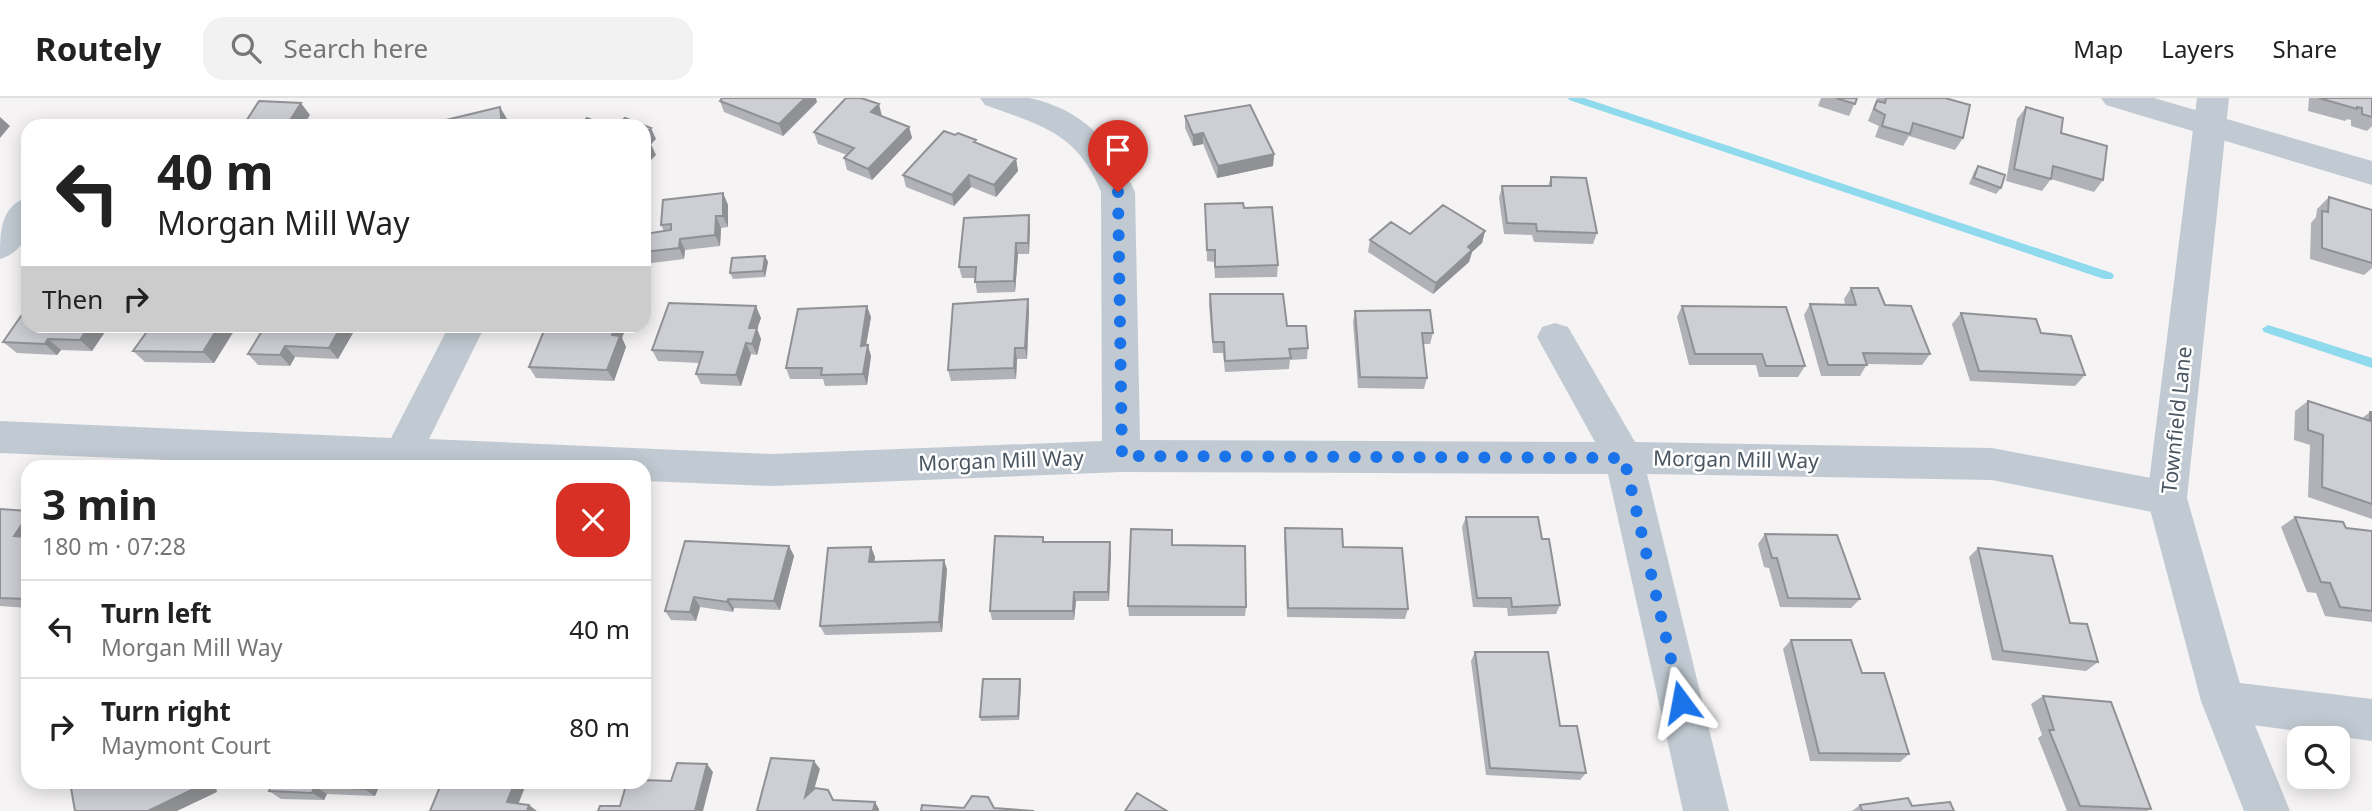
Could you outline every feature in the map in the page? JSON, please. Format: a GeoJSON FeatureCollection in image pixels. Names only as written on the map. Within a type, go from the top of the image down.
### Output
{"type":"FeatureCollection","features":[{"type":"Feature","properties":{"kind":"street"},"geometry":{"type":"LineString","coordinates":[[996,98],[1064,123],[1094,145],[1110,167],[1118,192],[1122,456]]}},
{"type":"Feature","properties":{"kind":"street"},"geometry":{"type":"LineString","coordinates":[[2117,98],[2211,111],[2372,173]]}},
{"type":"Feature","properties":{"kind":"street","name":"Townfield Lane"},"geometry":{"type":"LineString","coordinates":[[2211,111],[2167,498],[2223,701],[2267,811]]}},
{"type":"Feature","properties":{"kind":"street"},"geometry":{"type":"LineString","coordinates":[[0,246],[21,218]]}},
{"type":"Feature","properties":{"kind":"street"},"geometry":{"type":"LineString","coordinates":[[401,456],[463,333]]}},
{"type":"Feature","properties":{"kind":"street"},"geometry":{"type":"LineString","coordinates":[[1555,337],[1624,458],[1706,811]]}},
{"type":"Feature","properties":{"kind":"street","name":"Morgan Mill Way"},"geometry":{"type":"LineString","coordinates":[[0,437],[507,460]]}},
{"type":"Feature","properties":{"kind":"street","name":"Morgan Mill Way"},"geometry":{"type":"LineString","coordinates":[[651,465],[772,470],[1122,456],[1624,458],[1992,464],[2167,498]]}},
{"type":"Feature","properties":{"kind":"street"},"geometry":{"type":"LineString","coordinates":[[2223,701],[2372,720]]}},
{"type":"Feature","properties":{"kind":"building"},"geometry":{"type":"Polygon","coordinates":[[[722,98],[805,98],[779,124],[720,101],[722,98]]]}},
{"type":"Feature","properties":{"kind":"building"},"geometry":{"type":"Polygon","coordinates":[[[846,98],[861,98],[879,104],[871,112],[909,127],[868,169],[844,158],[854,148],[814,132],[846,98]]]}},
{"type":"Feature","properties":{"kind":"building"},"geometry":{"type":"Polygon","coordinates":[[[1836,98],[1857,98],[1855,104],[1836,98]]]}},
{"type":"Feature","properties":{"kind":"building"},"geometry":{"type":"Polygon","coordinates":[[[1886,98],[1945,98],[1970,105],[1963,138],[1913,123],[1910,134],[1882,126],[1885,115],[1874,109],[1877,101],[1885,103],[1886,98]]]}},
{"type":"Feature","properties":{"kind":"building"},"geometry":{"type":"Polygon","coordinates":[[[2319,98],[2372,98],[2372,117],[2362,114],[2362,108],[2357,109],[2319,98]]]}},
{"type":"Feature","properties":{"kind":"building"},"geometry":{"type":"Polygon","coordinates":[[[259,101],[301,103],[291,119],[247,119],[259,101]]]}},
{"type":"Feature","properties":{"kind":"building"},"geometry":{"type":"Polygon","coordinates":[[[1250,105],[1274,154],[1218,166],[1203,133],[1193,135],[1185,116],[1250,105]]]}},
{"type":"Feature","properties":{"kind":"building"},"geometry":{"type":"Polygon","coordinates":[[[500,107],[501,119],[450,119],[500,107]]]}},
{"type":"Feature","properties":{"kind":"building"},"geometry":{"type":"Polygon","coordinates":[[[2026,107],[2063,118],[2061,133],[2107,146],[2103,180],[2053,166],[2051,179],[2014,169],[2026,107]]]}},
{"type":"Feature","properties":{"kind":"building"},"geometry":{"type":"Polygon","coordinates":[[[944,131],[976,140],[974,142],[1016,159],[994,185],[969,175],[952,195],[903,175],[944,131]]]}},
{"type":"Feature","properties":{"kind":"building"},"geometry":{"type":"Polygon","coordinates":[[[1978,166],[2005,175],[2001,188],[1974,178],[1978,166]]]}},
{"type":"Feature","properties":{"kind":"building"},"geometry":{"type":"Polygon","coordinates":[[[1551,177],[1586,178],[1597,233],[1537,231],[1536,224],[1507,223],[1502,186],[1551,186],[1551,177]]]}},
{"type":"Feature","properties":{"kind":"building"},"geometry":{"type":"Polygon","coordinates":[[[723,193],[723,216],[716,216],[715,235],[680,239],[679,248],[651,251],[651,233],[671,230],[671,224],[661,225],[663,200],[723,193]]]}},
{"type":"Feature","properties":{"kind":"building"},"geometry":{"type":"Polygon","coordinates":[[[2329,197],[2372,210],[2372,263],[2322,248],[2322,211],[2328,212],[2329,197]]]}},
{"type":"Feature","properties":{"kind":"building"},"geometry":{"type":"Polygon","coordinates":[[[1243,203],[1244,208],[1272,207],[1278,265],[1215,267],[1215,250],[1207,250],[1205,204],[1243,203]]]}},
{"type":"Feature","properties":{"kind":"building"},"geometry":{"type":"Polygon","coordinates":[[[1443,205],[1485,231],[1468,247],[1472,250],[1436,283],[1370,240],[1391,222],[1410,234],[1443,205]]]}},
{"type":"Feature","properties":{"kind":"building"},"geometry":{"type":"Polygon","coordinates":[[[1029,215],[1028,243],[1016,243],[1014,281],[975,282],[976,267],[959,267],[964,218],[1029,215]]]}},
{"type":"Feature","properties":{"kind":"building"},"geometry":{"type":"Polygon","coordinates":[[[765,256],[763,271],[730,273],[732,258],[765,256]]]}},
{"type":"Feature","properties":{"kind":"building"},"geometry":{"type":"Polygon","coordinates":[[[1851,288],[1878,288],[1885,305],[1911,306],[1930,354],[1863,353],[1867,365],[1828,365],[1810,304],[1856,305],[1851,288]]]}},
{"type":"Feature","properties":{"kind":"building"},"geometry":{"type":"Polygon","coordinates":[[[1210,294],[1283,294],[1287,326],[1306,326],[1308,348],[1289,349],[1291,358],[1225,361],[1224,342],[1213,342],[1210,294]]]}},
{"type":"Feature","properties":{"kind":"building"},"geometry":{"type":"Polygon","coordinates":[[[1028,299],[1025,348],[1015,348],[1014,368],[948,370],[953,304],[1028,299]]]}},
{"type":"Feature","properties":{"kind":"building"},"geometry":{"type":"Polygon","coordinates":[[[669,303],[756,306],[749,328],[757,328],[752,344],[746,343],[736,375],[696,374],[703,352],[652,350],[669,303]]]}},
{"type":"Feature","properties":{"kind":"building"},"geometry":{"type":"Polygon","coordinates":[[[867,306],[861,346],[868,345],[863,374],[821,375],[822,368],[786,368],[798,309],[867,306]]]}},
{"type":"Feature","properties":{"kind":"building"},"geometry":{"type":"Polygon","coordinates":[[[1682,306],[1786,307],[1805,366],[1766,366],[1762,354],[1695,354],[1682,306]]]}},
{"type":"Feature","properties":{"kind":"building"},"geometry":{"type":"Polygon","coordinates":[[[1430,310],[1433,333],[1422,333],[1427,378],[1360,377],[1355,311],[1430,310]]]}},
{"type":"Feature","properties":{"kind":"building"},"geometry":{"type":"Polygon","coordinates":[[[1961,313],[2036,319],[2041,333],[2071,336],[2085,375],[1979,371],[1961,313]]]}},
{"type":"Feature","properties":{"kind":"building"},"geometry":{"type":"Polygon","coordinates":[[[21,316],[21,333],[84,333],[80,340],[48,339],[45,344],[3,342],[21,316]]]}},
{"type":"Feature","properties":{"kind":"building"},"geometry":{"type":"Polygon","coordinates":[[[146,333],[215,333],[203,352],[133,351],[146,333]]]}},
{"type":"Feature","properties":{"kind":"building"},"geometry":{"type":"Polygon","coordinates":[[[261,333],[337,333],[329,348],[285,346],[280,355],[248,354],[261,333]]]}},
{"type":"Feature","properties":{"kind":"building"},"geometry":{"type":"Polygon","coordinates":[[[543,333],[613,333],[612,335],[620,336],[607,370],[529,367],[543,333]]]}},
{"type":"Feature","properties":{"kind":"building"},"geometry":{"type":"Polygon","coordinates":[[[2308,401],[2370,421],[2372,412],[2372,504],[2322,487],[2323,435],[2308,430],[2308,401]]]}},
{"type":"Feature","properties":{"kind":"building"},"geometry":{"type":"Polygon","coordinates":[[[0,509],[21,510],[21,526],[14,536],[21,536],[21,599],[0,598],[0,509]]]}},
{"type":"Feature","properties":{"kind":"building"},"geometry":{"type":"Polygon","coordinates":[[[1466,517],[1538,517],[1542,539],[1549,539],[1560,605],[1512,607],[1511,598],[1477,598],[1466,517]]]}},
{"type":"Feature","properties":{"kind":"building"},"geometry":{"type":"Polygon","coordinates":[[[2295,517],[2343,522],[2346,528],[2372,531],[2372,611],[2340,607],[2330,583],[2321,582],[2295,517]]]}},
{"type":"Feature","properties":{"kind":"building"},"geometry":{"type":"Polygon","coordinates":[[[1285,528],[1342,529],[1343,547],[1402,548],[1408,609],[1288,608],[1285,528]]]}},
{"type":"Feature","properties":{"kind":"building"},"geometry":{"type":"Polygon","coordinates":[[[1131,529],[1172,530],[1172,545],[1245,546],[1246,607],[1128,606],[1131,529]]]}},
{"type":"Feature","properties":{"kind":"building"},"geometry":{"type":"Polygon","coordinates":[[[1765,534],[1837,535],[1860,599],[1788,598],[1777,558],[1772,558],[1765,534]]]}},
{"type":"Feature","properties":{"kind":"building"},"geometry":{"type":"Polygon","coordinates":[[[995,536],[1043,537],[1043,542],[1110,542],[1108,592],[1074,592],[1073,611],[990,611],[995,536]]]}},
{"type":"Feature","properties":{"kind":"building"},"geometry":{"type":"Polygon","coordinates":[[[685,541],[789,546],[774,601],[728,599],[727,602],[694,597],[690,612],[665,611],[685,541]]]}},
{"type":"Feature","properties":{"kind":"building"},"geometry":{"type":"Polygon","coordinates":[[[871,547],[869,562],[944,560],[939,622],[820,626],[828,548],[871,547]]]}},
{"type":"Feature","properties":{"kind":"building"},"geometry":{"type":"Polygon","coordinates":[[[1978,548],[2052,556],[2070,623],[2087,624],[2098,662],[2003,651],[1978,548]]]}},
{"type":"Feature","properties":{"kind":"building"},"geometry":{"type":"Polygon","coordinates":[[[1791,640],[1851,640],[1862,673],[1884,673],[1909,754],[1819,753],[1791,640]]]}},
{"type":"Feature","properties":{"kind":"building"},"geometry":{"type":"Polygon","coordinates":[[[1475,652],[1548,652],[1560,726],[1577,726],[1586,773],[1490,768],[1475,652]]]}},
{"type":"Feature","properties":{"kind":"building"},"geometry":{"type":"Polygon","coordinates":[[[983,679],[1020,679],[1018,716],[980,717],[983,679]]]}},
{"type":"Feature","properties":{"kind":"building"},"geometry":{"type":"Polygon","coordinates":[[[2043,696],[2111,702],[2151,809],[2080,806],[2049,730],[2054,730],[2043,696]]]}},
{"type":"Feature","properties":{"kind":"building"},"geometry":{"type":"Polygon","coordinates":[[[771,758],[814,761],[805,797],[815,788],[828,790],[833,800],[875,802],[873,811],[757,811],[771,758]]]}},
{"type":"Feature","properties":{"kind":"building"},"geometry":{"type":"Polygon","coordinates":[[[677,763],[707,764],[695,811],[598,811],[600,806],[620,806],[625,789],[651,789],[651,780],[671,781],[677,763]]]}},
{"type":"Feature","properties":{"kind":"building"},"geometry":{"type":"Polygon","coordinates":[[[71,789],[194,789],[148,811],[75,811],[71,789]]]}},
{"type":"Feature","properties":{"kind":"building"},"geometry":{"type":"Polygon","coordinates":[[[270,789],[314,789],[312,793],[269,791],[270,789]]]}},
{"type":"Feature","properties":{"kind":"building"},"geometry":{"type":"Polygon","coordinates":[[[439,789],[512,789],[507,802],[529,805],[527,811],[430,811],[439,789]]]}},
{"type":"Feature","properties":{"kind":"building"},"geometry":{"type":"Polygon","coordinates":[[[1137,793],[1167,811],[1125,811],[1137,793]]]}},
{"type":"Feature","properties":{"kind":"building"},"geometry":{"type":"Polygon","coordinates":[[[972,796],[988,797],[994,808],[1034,811],[921,811],[922,805],[964,808],[972,796]]]}},
{"type":"Feature","properties":{"kind":"building"},"geometry":{"type":"Polygon","coordinates":[[[1908,798],[1912,806],[1950,802],[1954,811],[1862,811],[1860,805],[1908,798]]]}},
{"type":"Feature","properties":{"kind":"waterway"},"geometry":{"type":"LineString","coordinates":[[1573,98],[2108,276]]}},
{"type":"Feature","properties":{"kind":"waterway"},"geometry":{"type":"LineString","coordinates":[[2268,329],[2372,363]]}},
{"type":"Feature","properties":{"kind":"route"},"geometry":{"type":"LineString","coordinates":[[1118,192],[1122,456],[1624,458],[1681,702]]}}]}
